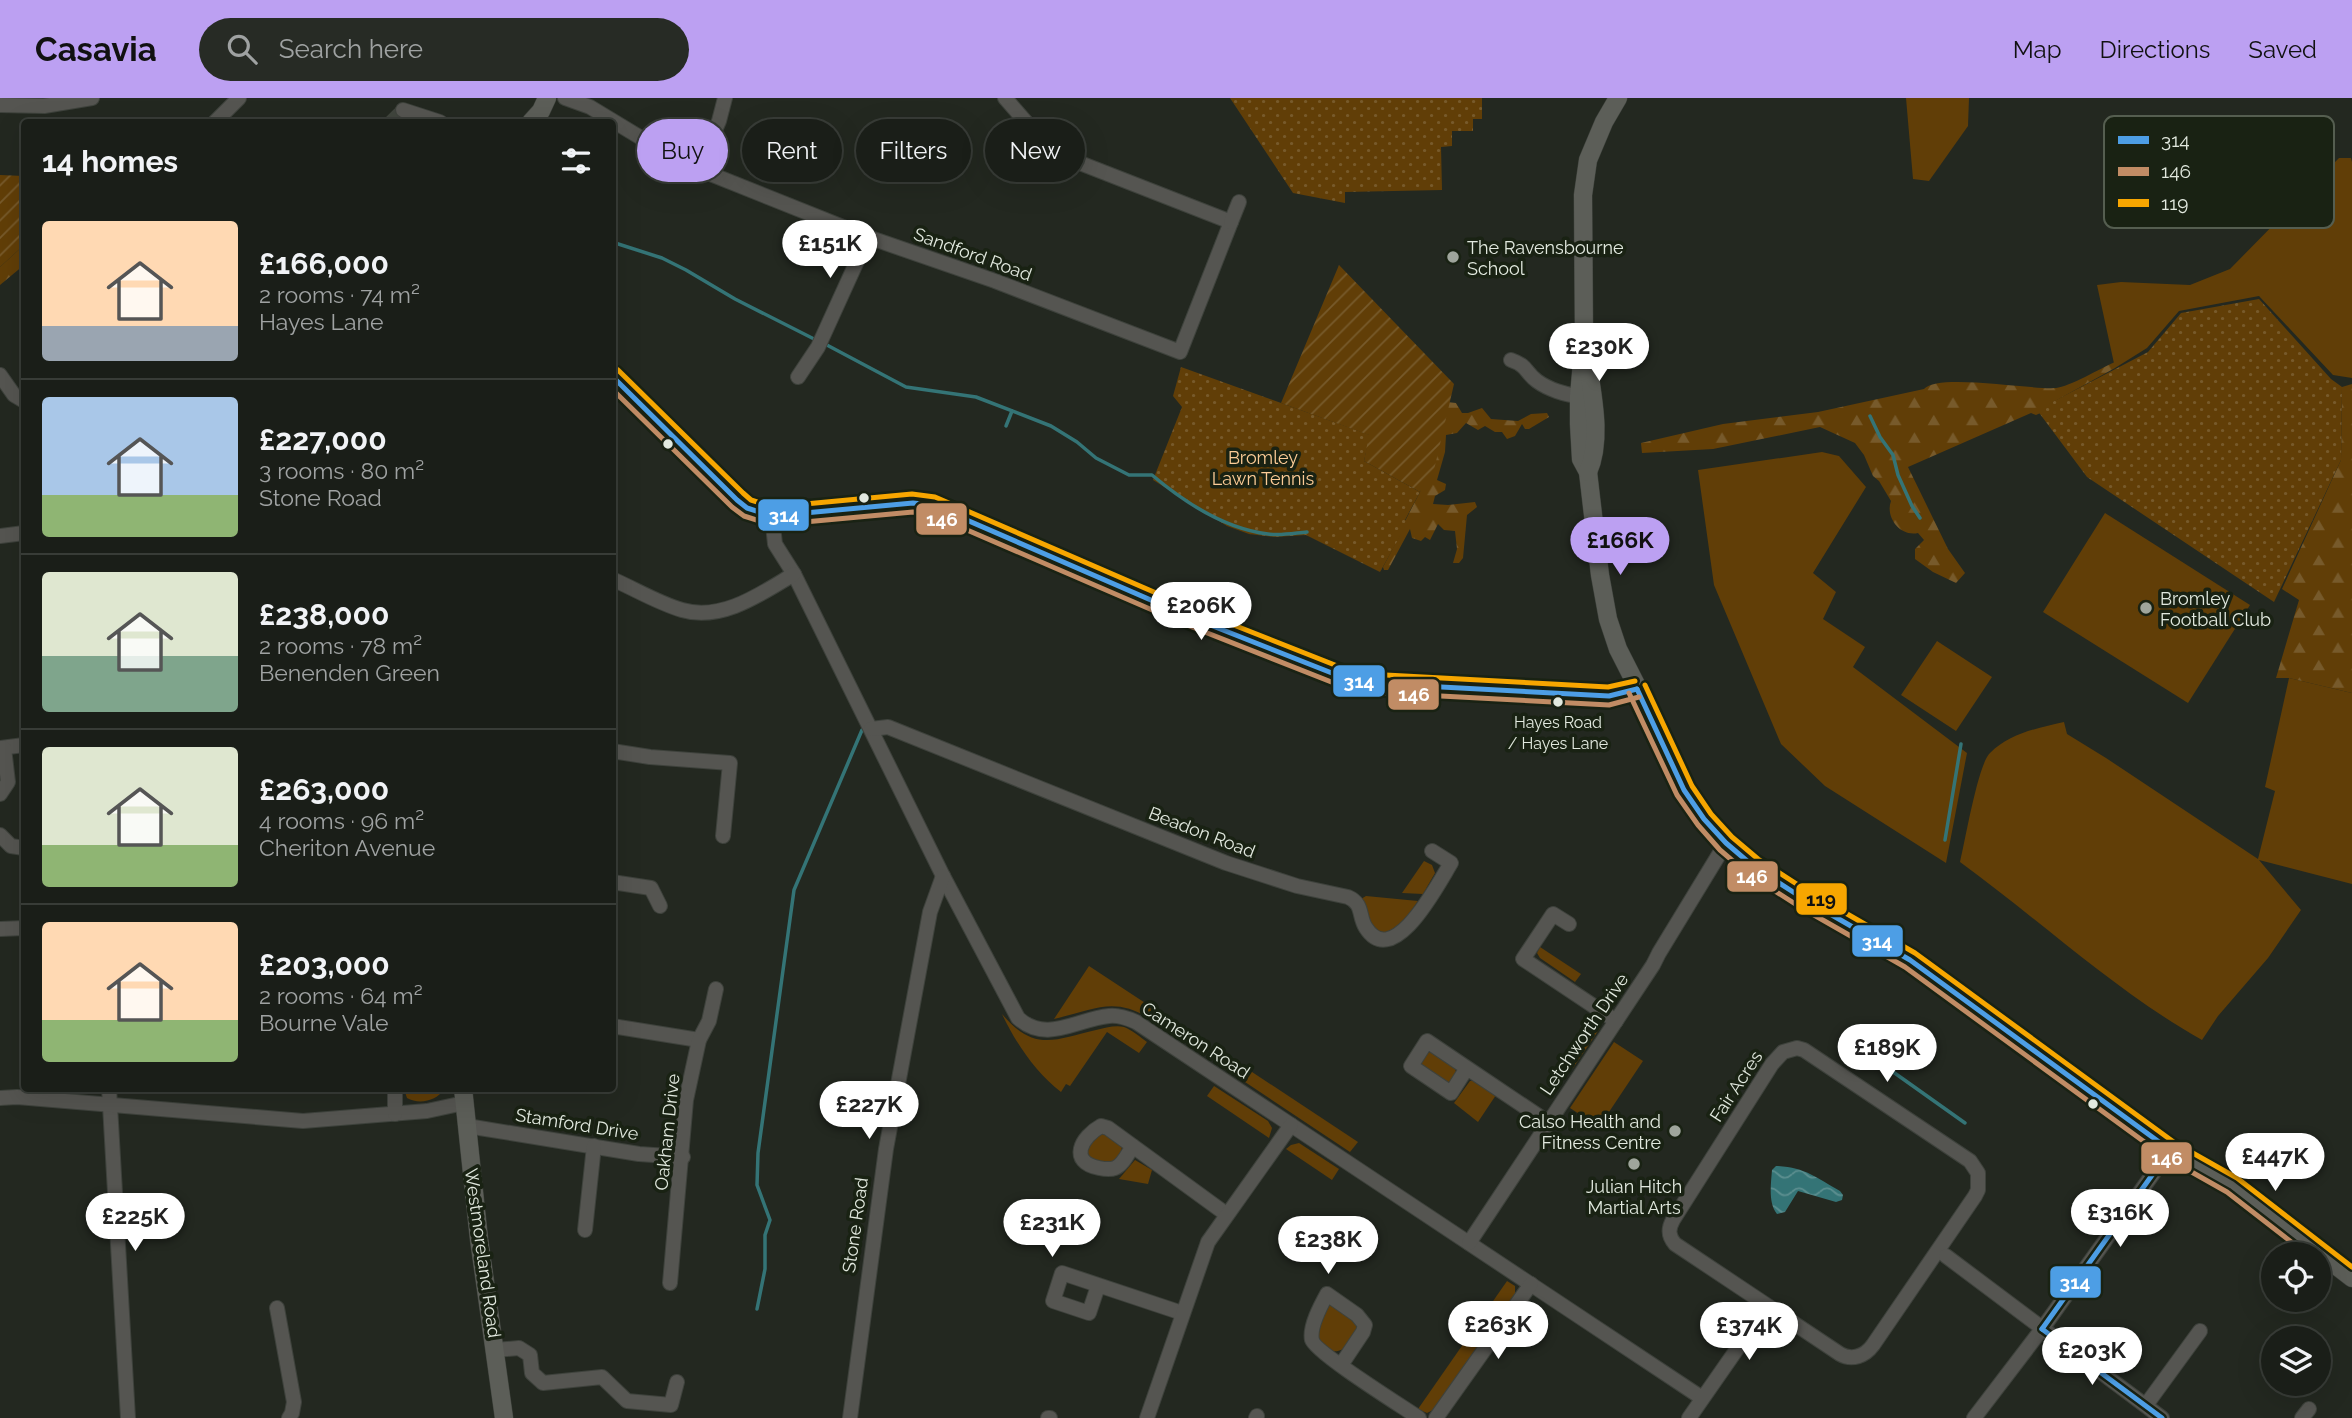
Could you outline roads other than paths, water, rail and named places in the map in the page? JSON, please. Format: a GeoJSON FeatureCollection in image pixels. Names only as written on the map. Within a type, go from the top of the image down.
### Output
{"type":"FeatureCollection","features":[{"type":"Feature","properties":{"kind":"main road"},"geometry":{"type":"LineString","coordinates":[[533,119],[547,98]]}},
{"type":"Feature","properties":{"kind":"main road"},"geometry":{"type":"LineString","coordinates":[[1618,98],[1604,122],[1586,168],[1583,195],[1584,339],[1579,396],[1581,459],[1588,472],[1608,619],[1618,649],[1684,790],[1726,844],[1754,866],[1804,899],[1910,960],[2170,1150],[2232,1185],[2352,1278]]}},
{"type":"Feature","properties":{"kind":"main road"},"geometry":{"type":"LineString","coordinates":[[1584,339],[1594,410],[1594,457],[1588,472]]}},
{"type":"Feature","properties":{"kind":"main road"},"geometry":{"type":"LineString","coordinates":[[616,380],[737,500],[747,508],[772,516],[914,503],[932,505],[1190,617],[1342,677],[1366,683],[1609,696],[1637,689]]}},
{"type":"Feature","properties":{"kind":"main road","name":"Westmoreland Road"},"geometry":{"type":"LineString","coordinates":[[463,1096],[479,1239],[504,1418]]}},
{"type":"Feature","properties":{"kind":"street"},"geometry":{"type":"LineString","coordinates":[[0,106],[44,106],[92,98]]}},
{"type":"Feature","properties":{"kind":"street"},"geometry":{"type":"LineString","coordinates":[[218,119],[239,98]]}},
{"type":"Feature","properties":{"kind":"street","name":"Sandford Road"},"geometry":{"type":"LineString","coordinates":[[565,98],[590,107],[610,119]]}},
{"type":"Feature","properties":{"kind":"street"},"geometry":{"type":"LineString","coordinates":[[720,119],[725,98]]}},
{"type":"Feature","properties":{"kind":"street"},"geometry":{"type":"LineString","coordinates":[[1005,98],[1046,145],[1062,156],[1231,222],[1239,202]]}},
{"type":"Feature","properties":{"kind":"street"},"geometry":{"type":"LineString","coordinates":[[403,110],[431,119]]}},
{"type":"Feature","properties":{"kind":"street","name":"Sandford Road"},"geometry":{"type":"LineString","coordinates":[[616,123],[637,135]]}},
{"type":"Feature","properties":{"kind":"street","name":"Sandford Road"},"geometry":{"type":"LineString","coordinates":[[728,181],[869,237],[995,281],[1180,352],[1231,222]]}},
{"type":"Feature","properties":{"kind":"street"},"geometry":{"type":"LineString","coordinates":[[798,377],[820,342],[869,237]]}},
{"type":"Feature","properties":{"kind":"street"},"geometry":{"type":"LineString","coordinates":[[1511,360],[1521,364],[1535,380],[1567,395],[1579,396]]}},
{"type":"Feature","properties":{"kind":"street"},"geometry":{"type":"LineString","coordinates":[[0,374],[21,395]]}},
{"type":"Feature","properties":{"kind":"street","name":"Cameron Road"},"geometry":{"type":"LineString","coordinates":[[772,516],[775,544],[794,574],[943,876],[1014,1012],[1024,1023],[1033,1028],[1057,1030],[1109,1016],[1136,1021],[1702,1398]]}},
{"type":"Feature","properties":{"kind":"street"},"geometry":{"type":"LineString","coordinates":[[0,536],[21,533]]}},
{"type":"Feature","properties":{"kind":"street"},"geometry":{"type":"LineString","coordinates":[[616,581],[684,611],[713,612],[738,605],[794,574]]}},
{"type":"Feature","properties":{"kind":"street","name":"Beadon Road"},"geometry":{"type":"LineString","coordinates":[[871,729],[888,727],[1226,863],[1297,886],[1349,897],[1356,900],[1360,907],[1364,927],[1377,937],[1395,938],[1405,932],[1451,863],[1432,851]]}},
{"type":"Feature","properties":{"kind":"street"},"geometry":{"type":"LineString","coordinates":[[0,794],[8,782],[2,748],[21,745]]}},
{"type":"Feature","properties":{"kind":"street"},"geometry":{"type":"LineString","coordinates":[[616,752],[730,763],[723,836]]}},
{"type":"Feature","properties":{"kind":"street"},"geometry":{"type":"LineString","coordinates":[[0,835],[11,846],[21,848]]}},
{"type":"Feature","properties":{"kind":"street","name":"Letchworth Drive"},"geometry":{"type":"LineString","coordinates":[[1469,1243],[1653,965],[1726,844]]}},
{"type":"Feature","properties":{"kind":"street","name":"Stone Road"},"geometry":{"type":"LineString","coordinates":[[850,1418],[886,1149],[930,912],[943,876]]}},
{"type":"Feature","properties":{"kind":"street"},"geometry":{"type":"LineString","coordinates":[[616,883],[651,888],[660,906]]}},
{"type":"Feature","properties":{"kind":"street"},"geometry":{"type":"LineString","coordinates":[[1569,924],[1553,914],[1523,959],[1616,1021]]}},
{"type":"Feature","properties":{"kind":"street"},"geometry":{"type":"LineString","coordinates":[[0,929],[21,928]]}},
{"type":"Feature","properties":{"kind":"street","name":"Oakham Drive"},"geometry":{"type":"LineString","coordinates":[[670,1283],[686,1100],[699,1040],[709,1021],[716,989]]}},
{"type":"Feature","properties":{"kind":"street"},"geometry":{"type":"LineString","coordinates":[[616,1027],[699,1040]]}},
{"type":"Feature","properties":{"kind":"street","name":"Fair Acres"},"geometry":{"type":"LineString","coordinates":[[1789,1049],[1804,1050],[1970,1161],[1978,1173],[1978,1190],[1874,1345],[1865,1354],[1850,1358],[1844,1356],[1767,1306],[1675,1244],[1669,1231],[1772,1064],[1789,1049]]}},
{"type":"Feature","properties":{"kind":"street"},"geometry":{"type":"LineString","coordinates":[[1467,1068],[1549,1122]]}},
{"type":"Feature","properties":{"kind":"street"},"geometry":{"type":"LineString","coordinates":[[108,1092],[128,1418]]}},
{"type":"Feature","properties":{"kind":"street"},"geometry":{"type":"LineString","coordinates":[[395,1092],[395,1114]]}},
{"type":"Feature","properties":{"kind":"street"},"geometry":{"type":"LineString","coordinates":[[0,1098],[17,1097],[303,1121],[395,1114],[463,1096]]}},
{"type":"Feature","properties":{"kind":"street"},"geometry":{"type":"LineString","coordinates":[[1147,1418],[1202,1253],[1226,1214],[1291,1125]]}},
{"type":"Feature","properties":{"kind":"street","name":"Stamford Drive"},"geometry":{"type":"LineString","coordinates":[[467,1126],[639,1154],[683,1157]]}},
{"type":"Feature","properties":{"kind":"street"},"geometry":{"type":"LineString","coordinates":[[585,1230],[594,1146]]}},
{"type":"Feature","properties":{"kind":"street"},"geometry":{"type":"LineString","coordinates":[[1133,1146],[1226,1214]]}},
{"type":"Feature","properties":{"kind":"street"},"geometry":{"type":"LineString","coordinates":[[1974,1418],[2042,1329],[2170,1150]]}},
{"type":"Feature","properties":{"kind":"street"},"geometry":{"type":"LineString","coordinates":[[1946,1256],[2162,1418]]}},
{"type":"Feature","properties":{"kind":"street"},"geometry":{"type":"LineString","coordinates":[[1436,1418],[1531,1284]]}},
{"type":"Feature","properties":{"kind":"street"},"geometry":{"type":"LineString","coordinates":[[1098,1286],[1182,1313]]}},
{"type":"Feature","properties":{"kind":"street"},"geometry":{"type":"LineString","coordinates":[[1341,1365],[1365,1325],[1357,1315],[1322,1290],[1311,1336],[1312,1343],[1341,1365],[1419,1418]]}},
{"type":"Feature","properties":{"kind":"street"},"geometry":{"type":"LineString","coordinates":[[1689,1418],[1767,1306]]}},
{"type":"Feature","properties":{"kind":"street"},"geometry":{"type":"LineString","coordinates":[[277,1308],[294,1402],[289,1418]]}},
{"type":"Feature","properties":{"kind":"street"},"geometry":{"type":"LineString","coordinates":[[2146,1405],[2200,1331]]}},
{"type":"Feature","properties":{"kind":"street"},"geometry":{"type":"LineString","coordinates":[[495,1350],[519,1348],[530,1354],[532,1373],[543,1383],[602,1377],[627,1401],[671,1405],[677,1382]]}},
{"type":"Feature","properties":{"kind":"water"},"geometry":{"type":"Polygon","coordinates":[[[1776,1166],[1795,1168],[1810,1174],[1840,1191],[1842,1200],[1836,1202],[1798,1191],[1785,1212],[1777,1214],[1771,1193],[1772,1170],[1776,1166]]]}},
{"type":"Feature","properties":{"kind":"waterway"},"geometry":{"type":"LineString","coordinates":[[616,243],[662,258],[818,341]]}},
{"type":"Feature","properties":{"kind":"waterway"},"geometry":{"type":"LineString","coordinates":[[825,344],[906,387],[976,397],[1051,426],[1096,458],[1129,475],[1152,475],[1178,495],[1221,520],[1273,535],[1307,532]]}},
{"type":"Feature","properties":{"kind":"waterway"},"geometry":{"type":"LineString","coordinates":[[1006,426],[1012,411]]}},
{"type":"Feature","properties":{"kind":"waterway"},"geometry":{"type":"LineString","coordinates":[[1870,416],[1893,455],[1898,475],[1920,518]]}},
{"type":"Feature","properties":{"kind":"waterway"},"geometry":{"type":"LineString","coordinates":[[757,1309],[765,1269],[765,1235],[770,1220],[757,1185],[758,1153],[794,890],[862,730]]}},
{"type":"Feature","properties":{"kind":"waterway"},"geometry":{"type":"LineString","coordinates":[[1945,840],[1961,744]]}},
{"type":"Feature","properties":{"kind":"waterway"},"geometry":{"type":"LineString","coordinates":[[1858,1047],[1965,1123]]}},
{"type":"Feature","properties":{"kind":"tunnel"},"geometry":{"type":"LineString","coordinates":[[394,119],[403,110]]}},
{"type":"Feature","properties":{"kind":"place","name":"The Ravensbourne School"},"geometry":{"type":"Point","coordinates":[1453,257]}},
{"type":"Feature","properties":{"kind":"place","name":"Bromley Football Club"},"geometry":{"type":"Point","coordinates":[2146,608]}},
{"type":"Feature","properties":{"kind":"place","name":"Hayes Road / Hayes Lane"},"geometry":{"type":"Point","coordinates":[1558,702]}},
{"type":"Feature","properties":{"kind":"place","name":"Calso Health and Fitness Centre"},"geometry":{"type":"Point","coordinates":[1675,1131]}},
{"type":"Feature","properties":{"kind":"place","name":"Julian Hitch Martial Arts"},"geometry":{"type":"Point","coordinates":[1634,1164]}},
{"type":"Feature","properties":{"kind":"park label","name":"Bromley Lawn Tennis"},"geometry":{"type":"Point","coordinates":[1263,467]}}]}
